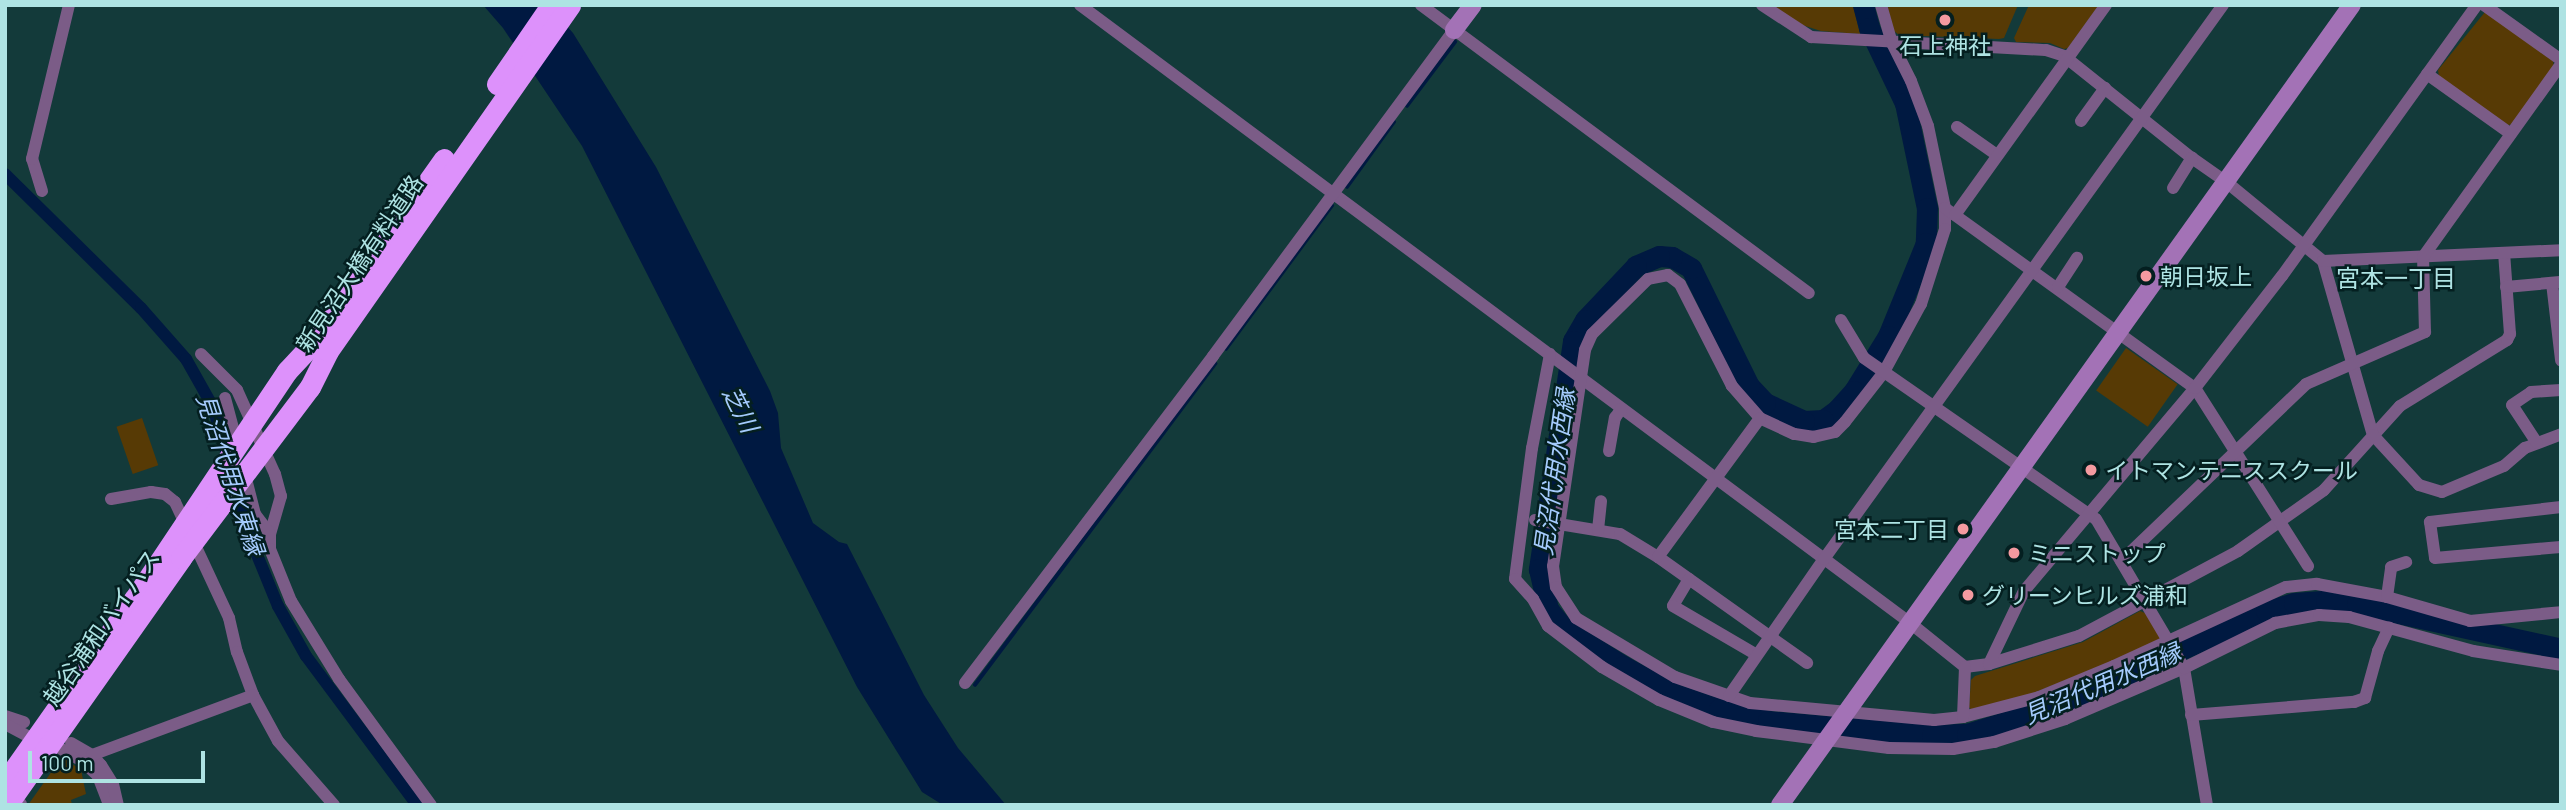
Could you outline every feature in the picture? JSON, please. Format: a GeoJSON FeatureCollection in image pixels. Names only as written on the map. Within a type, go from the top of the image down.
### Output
{"type":"FeatureCollection","features":[{"type":"Feature","properties":{"kind":"highway","name":"新見沼大橋有料道路"},"geometry":{"type":"LineString","coordinates":[[187,537],[196,503],[288,371],[315,341],[551,5]]}},
{"type":"Feature","properties":{"kind":"highway","name":"新見沼大橋有料道路"},"geometry":{"type":"LineString","coordinates":[[187,537],[310,387],[328,351],[570,5]]}},
{"type":"Feature","properties":{"kind":"highway","name":"越谷浦和バイパス"},"geometry":{"type":"LineString","coordinates":[[7,805],[45,737],[187,537]]}},
{"type":"Feature","properties":{"kind":"highway","name":"越谷浦和バイパス"},"geometry":{"type":"LineString","coordinates":[[5,782],[45,737]]}},
{"type":"Feature","properties":{"kind":"street"},"geometry":{"type":"LineString","coordinates":[[42,191],[32,159],[69,5]]}},
{"type":"Feature","properties":{"kind":"street"},"geometry":{"type":"LineString","coordinates":[[1080,5],[1909,622],[1965,667],[1989,664],[2079,636],[2238,551],[2280,523],[2340,475],[2373,435],[2408,400],[2507,340],[2510,334],[2504,253]]}},
{"type":"Feature","properties":{"kind":"street"},"geometry":{"type":"LineString","coordinates":[[1421,5],[1809,293]]}},
{"type":"Feature","properties":{"kind":"street"},"geometry":{"type":"LineString","coordinates":[[965,683],[1473,5]]}},
{"type":"Feature","properties":{"kind":"street"},"geometry":{"type":"LineString","coordinates":[[1762,5],[1811,37],[2046,50],[2067,58],[2323,261],[2373,435],[2419,485],[2442,492],[2504,466],[2525,448],[2561,434]]}},
{"type":"Feature","properties":{"kind":"street"},"geometry":{"type":"LineString","coordinates":[[1881,5],[1889,43],[1911,81],[1928,126],[1950,211],[2195,388],[2313,575]]}},
{"type":"Feature","properties":{"kind":"street"},"geometry":{"type":"LineString","coordinates":[[2106,5],[1997,155],[1950,211],[1921,304],[1882,371],[1835,432],[1814,437],[1794,434],[1760,418],[1732,386],[1679,284],[1668,275],[1648,279],[1592,334],[1585,350],[1555,522],[1553,566],[1556,587],[1576,618],[1675,677],[1750,703],[1836,727],[1889,748],[1953,749],[1994,742],[2065,719],[2275,623],[2319,615],[2349,617],[2473,651],[2561,665]]}},
{"type":"Feature","properties":{"kind":"street"},"geometry":{"type":"LineString","coordinates":[[1730,696],[1824,559],[2223,5]]}},
{"type":"Feature","properties":{"kind":"street"},"geometry":{"type":"LineString","coordinates":[[1780,805],[2224,180],[2352,5]]}},
{"type":"Feature","properties":{"kind":"street"},"geometry":{"type":"LineString","coordinates":[[1989,664],[2024,591],[2195,388],[2304,246],[2477,5]]}},
{"type":"Feature","properties":{"kind":"street"},"geometry":{"type":"LineString","coordinates":[[2121,561],[2306,384],[2425,331],[2423,257],[2561,62],[2484,5]]}},
{"type":"Feature","properties":{"kind":"street"},"geometry":{"type":"LineString","coordinates":[[2427,74],[2511,134]]}},
{"type":"Feature","properties":{"kind":"street"},"geometry":{"type":"LineString","coordinates":[[2081,121],[2105,88]]}},
{"type":"Feature","properties":{"kind":"street"},"geometry":{"type":"LineString","coordinates":[[1957,127],[1997,155]]}},
{"type":"Feature","properties":{"kind":"street"},"geometry":{"type":"LineString","coordinates":[[2174,188],[2192,158]]}},
{"type":"Feature","properties":{"kind":"street"},"geometry":{"type":"LineString","coordinates":[[2323,261],[2561,250]]}},
{"type":"Feature","properties":{"kind":"street"},"geometry":{"type":"LineString","coordinates":[[2057,286],[2077,258]]}},
{"type":"Feature","properties":{"kind":"street"},"geometry":{"type":"LineString","coordinates":[[2506,287],[2557,282],[2561,360]]}},
{"type":"Feature","properties":{"kind":"street"},"geometry":{"type":"LineString","coordinates":[[1841,320],[1864,358],[2019,468],[2091,513],[2182,665],[2207,805]]}},
{"type":"Feature","properties":{"kind":"street"},"geometry":{"type":"LineString","coordinates":[[201,354],[237,390],[275,474],[281,496],[270,534],[270,549],[306,630],[431,805]]}},
{"type":"Feature","properties":{"kind":"street"},"geometry":{"type":"LineString","coordinates":[[1555,358],[1532,448],[1515,579],[1533,599],[1548,626],[1602,667],[1660,700],[1713,722],[1836,727],[1963,717],[2039,697],[2168,643],[2313,575],[2470,621],[2561,612]]}},
{"type":"Feature","properties":{"kind":"street"},"geometry":{"type":"LineString","coordinates":[[2538,443],[2512,405],[2531,392],[2561,390]]}},
{"type":"Feature","properties":{"kind":"street"},"geometry":{"type":"LineString","coordinates":[[225,398],[255,514],[270,534]]}},
{"type":"Feature","properties":{"kind":"street"},"geometry":{"type":"LineString","coordinates":[[1609,451],[1615,418],[1621,409]]}},
{"type":"Feature","properties":{"kind":"street"},"geometry":{"type":"LineString","coordinates":[[1658,557],[1760,418]]}},
{"type":"Feature","properties":{"kind":"street"},"geometry":{"type":"LineString","coordinates":[[187,537],[195,492],[222,451],[237,442]]}},
{"type":"Feature","properties":{"kind":"street"},"geometry":{"type":"LineString","coordinates":[[111,499],[151,492],[165,494],[175,502],[187,537],[229,618],[237,652],[253,695],[278,741],[334,805]]}},
{"type":"Feature","properties":{"kind":"street"},"geometry":{"type":"LineString","coordinates":[[1598,530],[1601,501]]}},
{"type":"Feature","properties":{"kind":"street"},"geometry":{"type":"LineString","coordinates":[[2561,507],[2430,522],[2435,558],[2561,547]]}},
{"type":"Feature","properties":{"kind":"street"},"geometry":{"type":"LineString","coordinates":[[1537,520],[1620,534],[1658,557],[1807,663]]}},
{"type":"Feature","properties":{"kind":"street"},"geometry":{"type":"LineString","coordinates":[[2387,597],[2391,567],[2406,562]]}},
{"type":"Feature","properties":{"kind":"street"},"geometry":{"type":"LineString","coordinates":[[1689,579],[1673,606],[1758,655]]}},
{"type":"Feature","properties":{"kind":"street"},"geometry":{"type":"LineString","coordinates":[[2191,715],[2354,702],[2365,698],[2378,650],[2389,627]]}},
{"type":"Feature","properties":{"kind":"street"},"geometry":{"type":"LineString","coordinates":[[1963,717],[1965,667]]}},
{"type":"Feature","properties":{"kind":"street"},"geometry":{"type":"LineString","coordinates":[[92,755],[253,695]]}},
{"type":"Feature","properties":{"kind":"street"},"geometry":{"type":"LineString","coordinates":[[5,716],[81,760],[98,776],[109,805]]}},
{"type":"Feature","properties":{"kind":"street"},"geometry":{"type":"LineString","coordinates":[[5,724],[92,755],[113,784],[118,805]]}},
{"type":"Feature","properties":{"kind":"shaded area"},"geometry":{"type":"Polygon","coordinates":[[[1769,5],[1853,5],[1860,34],[1821,31],[1799,24],[1769,5]]]}},
{"type":"Feature","properties":{"kind":"shaded area"},"geometry":{"type":"Polygon","coordinates":[[[1887,5],[2018,5],[2004,38],[1999,39],[1899,35],[1894,31],[1887,5]]]}},
{"type":"Feature","properties":{"kind":"shaded area"},"geometry":{"type":"Polygon","coordinates":[[[2029,5],[2099,5],[2068,48],[2064,49],[2050,43],[2016,42],[2014,38],[2029,5]]]}},
{"type":"Feature","properties":{"kind":"shaded area"},"geometry":{"type":"Polygon","coordinates":[[[2485,12],[2553,61],[2554,67],[2513,124],[2508,125],[2439,77],[2438,70],[2485,12]]]}},
{"type":"Feature","properties":{"kind":"shaded area"},"geometry":{"type":"Polygon","coordinates":[[[2126,348],[2178,384],[2148,427],[2096,391],[2126,348]]]}},
{"type":"Feature","properties":{"kind":"shaded area"},"geometry":{"type":"Polygon","coordinates":[[[142,418],[158,465],[133,474],[116,427],[142,418]]]}},
{"type":"Feature","properties":{"kind":"shaded area"},"geometry":{"type":"Polygon","coordinates":[[[2140,611],[2145,613],[2161,638],[2159,643],[2021,698],[1972,711],[1969,707],[1971,680],[1975,676],[2083,642],[2140,611]]]}},
{"type":"Feature","properties":{"kind":"shaded area"},"geometry":{"type":"Polygon","coordinates":[[[62,757],[81,770],[86,794],[71,800],[72,805],[28,805],[62,757]]]}},
{"type":"Feature","properties":{"kind":"water","name":"芝川"},"geometry":{"type":"Polygon","coordinates":[[[483,5],[548,5],[573,33],[656,167],[770,391],[778,413],[781,448],[813,523],[839,542],[847,544],[924,695],[958,748],[1006,805],[943,805],[922,792],[857,687],[582,146],[503,28],[483,5]]]}},
{"type":"Feature","properties":{"kind":"waterway","name":"見沼代用水西縁"},"geometry":{"type":"LineString","coordinates":[[1863,5],[1869,28],[1905,103],[1927,208],[1926,243],[1888,336],[1854,391],[1837,410],[1823,420],[1804,421],[1765,403],[1749,386],[1691,268],[1672,257],[1659,256],[1636,266],[1585,320],[1573,341],[1539,569],[1548,609],[1564,629],[1623,666],[1675,694],[1719,709],[1768,721],[1932,735],[1967,734],[2059,705],[2266,611],[2294,603],[2326,601],[2357,604],[2561,649]]}},
{"type":"Feature","properties":{"kind":"waterway"},"geometry":{"type":"LineString","coordinates":[[1407,106],[1455,42]]}},
{"type":"Feature","properties":{"kind":"waterway"},"geometry":{"type":"LineString","coordinates":[[1347,187],[1394,122]]}},
{"type":"Feature","properties":{"kind":"waterway","name":"見沼代用水東縁"},"geometry":{"type":"LineString","coordinates":[[5,174],[141,308],[186,359],[213,407],[229,461]]}},
{"type":"Feature","properties":{"kind":"waterway"},"geometry":{"type":"LineString","coordinates":[[1226,349],[1332,206]]}},
{"type":"Feature","properties":{"kind":"waterway"},"geometry":{"type":"LineString","coordinates":[[975,685],[1215,364]]}},
{"type":"Feature","properties":{"kind":"waterway","name":"見沼代用水東縁"},"geometry":{"type":"LineString","coordinates":[[234,482],[251,540],[278,606],[306,656],[417,805]]}},
{"type":"Feature","properties":{"kind":"place","name":"石上神社"},"geometry":{"type":"Point","coordinates":[1945,20]}},
{"type":"Feature","properties":{"kind":"place","name":"朝日坂上"},"geometry":{"type":"Point","coordinates":[2146,276]}},
{"type":"Feature","properties":{"kind":"place","name":"イトマンテニススクール"},"geometry":{"type":"Point","coordinates":[2091,470]}},
{"type":"Feature","properties":{"kind":"place","name":"宮本二丁目"},"geometry":{"type":"Point","coordinates":[1963,529]}},
{"type":"Feature","properties":{"kind":"place","name":"ミニストップ"},"geometry":{"type":"Point","coordinates":[2014,553]}},
{"type":"Feature","properties":{"kind":"place","name":"グリーンヒルズ浦和"},"geometry":{"type":"Point","coordinates":[1968,595]}},
{"type":"Feature","properties":{"kind":"district","name":"宮本一丁目"},"geometry":{"type":"Point","coordinates":[2396,278]}}]}
